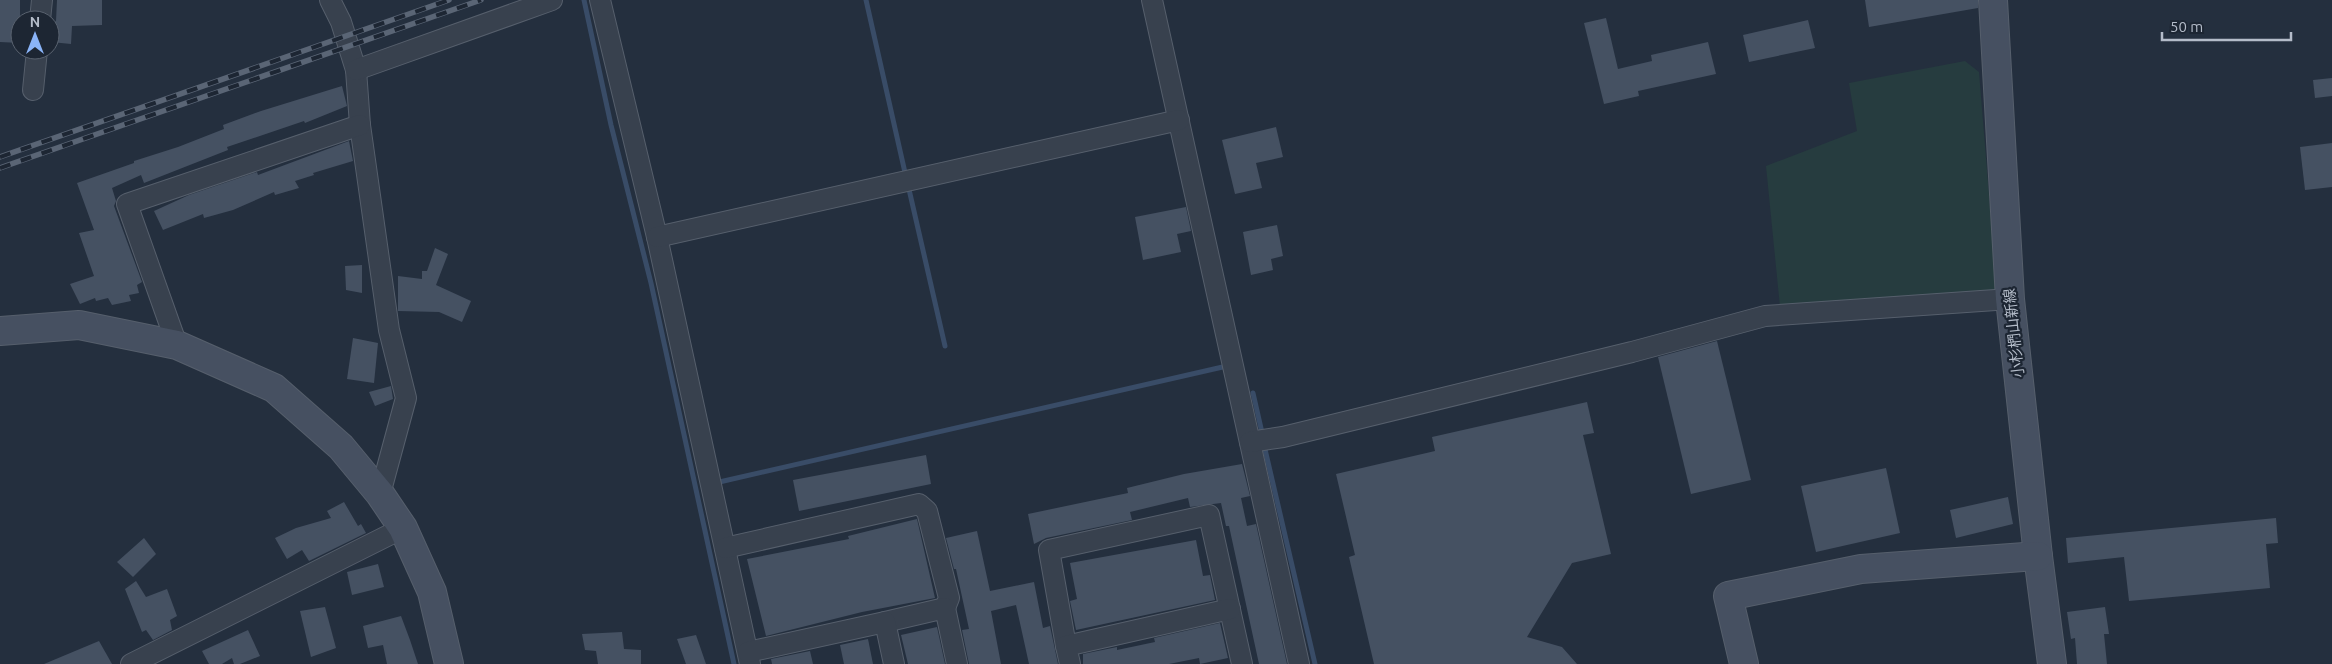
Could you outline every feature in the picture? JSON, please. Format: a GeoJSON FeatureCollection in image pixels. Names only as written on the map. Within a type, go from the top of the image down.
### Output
{"type":"FeatureCollection","features":[{"type":"Feature","properties":{"kind":"street"},"geometry":{"type":"LineString","coordinates":[[330,0],[341,22],[356,70],[360,125],[389,330],[406,398],[380,494]]}},
{"type":"Feature","properties":{"kind":"street"},"geometry":{"type":"LineString","coordinates":[[356,70],[552,0]]}},
{"type":"Feature","properties":{"kind":"street"},"geometry":{"type":"LineString","coordinates":[[600,0],[657,237],[749,658],[945,608]]}},
{"type":"Feature","properties":{"kind":"street"},"geometry":{"type":"LineString","coordinates":[[1152,0],[1299,664]]}},
{"type":"Feature","properties":{"kind":"street","name":"小杉椚山新線"},"geometry":{"type":"LineString","coordinates":[[1993,0],[2010,299],[2038,556],[2052,664]]}},
{"type":"Feature","properties":{"kind":"street"},"geometry":{"type":"LineString","coordinates":[[33,90],[36,60]]}},
{"type":"Feature","properties":{"kind":"street"},"geometry":{"type":"LineString","coordinates":[[657,237],[1179,120]]}},
{"type":"Feature","properties":{"kind":"street"},"geometry":{"type":"LineString","coordinates":[[177,345],[127,204],[360,125]]}},
{"type":"Feature","properties":{"kind":"street"},"geometry":{"type":"LineString","coordinates":[[1250,442],[1282,437],[1632,352],[1765,316],[2010,299]]}},
{"type":"Feature","properties":{"kind":"street"},"geometry":{"type":"LineString","coordinates":[[0,331],[79,325],[177,345],[274,388],[341,447],[380,494],[403,528],[432,592],[449,664]]}},
{"type":"Feature","properties":{"kind":"street"},"geometry":{"type":"LineString","coordinates":[[725,548],[919,504],[927,511],[949,598],[945,608],[957,664]]}},
{"type":"Feature","properties":{"kind":"street"},"geometry":{"type":"LineString","coordinates":[[1230,608],[1068,655],[1049,550],[1209,515],[1230,608],[1242,664]]}},
{"type":"Feature","properties":{"kind":"street"},"geometry":{"type":"LineString","coordinates":[[131,664],[381,537],[403,528]]}},
{"type":"Feature","properties":{"kind":"street"},"geometry":{"type":"LineString","coordinates":[[1744,664],[1728,596],[1861,569],[2038,556]]}},
{"type":"Feature","properties":{"kind":"street"},"geometry":{"type":"LineString","coordinates":[[885,622],[894,664]]}},
{"type":"Feature","properties":{"kind":"green space"},"geometry":{"type":"Polygon","coordinates":[[[1965,61],[1979,72],[1997,293],[1780,307],[1766,166],[1857,131],[1849,83],[1965,61]]]}},
{"type":"Feature","properties":{"kind":"building"},"geometry":{"type":"Polygon","coordinates":[[[0,0],[20,0],[20,10],[10,10],[10,42],[0,42],[0,0]]]}},
{"type":"Feature","properties":{"kind":"building"},"geometry":{"type":"Polygon","coordinates":[[[57,0],[102,0],[102,25],[72,26],[71,44],[60,43],[60,10],[57,10],[57,0]]]}},
{"type":"Feature","properties":{"kind":"building"},"geometry":{"type":"Polygon","coordinates":[[[1865,0],[1978,0],[1978,8],[1869,27],[1865,0]]]}},
{"type":"Feature","properties":{"kind":"building"},"geometry":{"type":"Polygon","coordinates":[[[1606,18],[1618,69],[1652,61],[1651,55],[1708,42],[1716,74],[1638,91],[1639,96],[1604,104],[1584,23],[1606,18]]]}},
{"type":"Feature","properties":{"kind":"building"},"geometry":{"type":"Polygon","coordinates":[[[1808,20],[1815,48],[1749,62],[1743,35],[1808,20]]]}},
{"type":"Feature","properties":{"kind":"building"},"geometry":{"type":"Polygon","coordinates":[[[2332,78],[2332,96],[2315,98],[2313,80],[2332,78]]]}},
{"type":"Feature","properties":{"kind":"building"},"geometry":{"type":"Polygon","coordinates":[[[342,86],[347,106],[305,123],[304,121],[227,147],[228,150],[144,183],[141,175],[112,188],[116,201],[114,206],[142,282],[137,285],[139,293],[129,295],[131,301],[112,305],[108,298],[96,301],[95,298],[80,304],[70,284],[94,276],[79,233],[94,230],[77,183],[224,129],[223,125],[261,111],[342,86]]]}},
{"type":"Feature","properties":{"kind":"building"},"geometry":{"type":"Polygon","coordinates":[[[1276,127],[1283,157],[1256,163],[1262,188],[1235,194],[1222,140],[1276,127]]]}},
{"type":"Feature","properties":{"kind":"building"},"geometry":{"type":"Polygon","coordinates":[[[349,141],[353,161],[313,173],[314,175],[295,181],[299,188],[275,195],[274,192],[233,210],[204,218],[203,214],[163,230],[154,211],[189,195],[257,172],[258,175],[349,141]]]}},
{"type":"Feature","properties":{"kind":"building"},"geometry":{"type":"Polygon","coordinates":[[[2332,143],[2332,187],[2305,190],[2300,147],[2332,143]]]}},
{"type":"Feature","properties":{"kind":"building"},"geometry":{"type":"Polygon","coordinates":[[[1186,207],[1191,231],[1177,234],[1181,252],[1143,260],[1135,217],[1186,207]]]}},
{"type":"Feature","properties":{"kind":"building"},"geometry":{"type":"Polygon","coordinates":[[[1277,225],[1283,256],[1271,259],[1273,270],[1251,275],[1243,232],[1277,225]]]}},
{"type":"Feature","properties":{"kind":"building"},"geometry":{"type":"Polygon","coordinates":[[[435,248],[448,254],[436,285],[471,301],[462,322],[439,312],[398,311],[398,276],[422,279],[422,271],[427,271],[435,248]]]}},
{"type":"Feature","properties":{"kind":"building"},"geometry":{"type":"Polygon","coordinates":[[[362,265],[362,293],[346,290],[345,266],[362,265]]]}},
{"type":"Feature","properties":{"kind":"building"},"geometry":{"type":"Polygon","coordinates":[[[353,338],[378,343],[374,383],[347,379],[353,338]]]}},
{"type":"Feature","properties":{"kind":"building"},"geometry":{"type":"Polygon","coordinates":[[[1717,341],[1751,480],[1691,494],[1658,357],[1717,341]]]}},
{"type":"Feature","properties":{"kind":"building"},"geometry":{"type":"Polygon","coordinates":[[[391,386],[393,399],[375,406],[369,392],[391,386]]]}},
{"type":"Feature","properties":{"kind":"building"},"geometry":{"type":"Polygon","coordinates":[[[1587,402],[1594,433],[1583,435],[1611,554],[1572,563],[1527,637],[1562,647],[1577,664],[1374,664],[1349,557],[1355,555],[1336,474],[1435,451],[1432,437],[1587,402]]]}},
{"type":"Feature","properties":{"kind":"building"},"geometry":{"type":"Polygon","coordinates":[[[926,455],[931,484],[799,511],[793,480],[926,455]]]}},
{"type":"Feature","properties":{"kind":"building"},"geometry":{"type":"Polygon","coordinates":[[[1242,464],[1250,496],[1241,498],[1247,526],[1256,524],[1287,664],[1259,664],[1229,526],[1226,526],[1221,503],[1190,507],[1188,498],[1130,512],[1132,520],[1046,538],[1034,544],[1028,514],[1128,493],[1127,488],[1184,474],[1242,464]]]}},
{"type":"Feature","properties":{"kind":"building"},"geometry":{"type":"Polygon","coordinates":[[[1886,468],[1900,533],[1816,552],[1801,486],[1886,468]]]}},
{"type":"Feature","properties":{"kind":"building"},"geometry":{"type":"Polygon","coordinates":[[[2008,497],[2013,524],[1956,538],[1950,510],[2008,497]]]}},
{"type":"Feature","properties":{"kind":"building"},"geometry":{"type":"Polygon","coordinates":[[[344,502],[358,526],[361,524],[366,533],[309,561],[302,550],[287,559],[275,538],[296,528],[331,518],[327,511],[344,502]]]}},
{"type":"Feature","properties":{"kind":"building"},"geometry":{"type":"Polygon","coordinates":[[[2276,518],[2278,543],[2266,544],[2270,588],[2129,601],[2124,557],[2068,563],[2066,538],[2276,518]]]}},
{"type":"Feature","properties":{"kind":"building"},"geometry":{"type":"Polygon","coordinates":[[[917,519],[935,598],[862,612],[766,636],[747,559],[849,539],[848,536],[917,519]]]}},
{"type":"Feature","properties":{"kind":"building"},"geometry":{"type":"Polygon","coordinates":[[[977,531],[990,591],[1034,582],[1043,628],[1050,626],[1058,664],[1029,664],[1016,605],[991,611],[1001,664],[969,664],[962,630],[969,629],[956,569],[954,569],[946,538],[977,531]]]}},
{"type":"Feature","properties":{"kind":"building"},"geometry":{"type":"Polygon","coordinates":[[[144,538],[156,554],[133,577],[117,562],[144,538]]]}},
{"type":"Feature","properties":{"kind":"building"},"geometry":{"type":"Polygon","coordinates":[[[1196,540],[1203,576],[1210,575],[1215,600],[1076,630],[1070,601],[1077,599],[1070,563],[1196,540]]]}},
{"type":"Feature","properties":{"kind":"building"},"geometry":{"type":"Polygon","coordinates":[[[378,564],[384,587],[352,595],[347,572],[378,564]]]}},
{"type":"Feature","properties":{"kind":"building"},"geometry":{"type":"Polygon","coordinates":[[[136,581],[146,597],[167,589],[177,616],[170,620],[172,630],[153,640],[146,630],[142,632],[125,589],[136,581]]]}},
{"type":"Feature","properties":{"kind":"building"},"geometry":{"type":"Polygon","coordinates":[[[325,607],[336,648],[311,657],[300,611],[325,607]]]}},
{"type":"Feature","properties":{"kind":"building"},"geometry":{"type":"Polygon","coordinates":[[[2105,607],[2109,634],[2104,634],[2107,664],[2077,664],[2075,638],[2071,639],[2067,612],[2105,607]]]}},
{"type":"Feature","properties":{"kind":"building"},"geometry":{"type":"Polygon","coordinates":[[[401,616],[418,664],[387,664],[383,645],[368,648],[363,626],[401,616]]]}},
{"type":"Feature","properties":{"kind":"building"},"geometry":{"type":"Polygon","coordinates":[[[1220,623],[1228,658],[1200,664],[1199,658],[1169,664],[1083,664],[1083,654],[1117,647],[1117,650],[1155,642],[1154,638],[1220,623]]]}},
{"type":"Feature","properties":{"kind":"building"},"geometry":{"type":"Polygon","coordinates":[[[937,627],[945,664],[908,664],[901,635],[937,627]]]}},
{"type":"Feature","properties":{"kind":"building"},"geometry":{"type":"Polygon","coordinates":[[[248,630],[260,656],[240,664],[234,664],[232,658],[222,664],[209,664],[202,651],[248,630]]]}},
{"type":"Feature","properties":{"kind":"building"},"geometry":{"type":"Polygon","coordinates":[[[622,632],[624,649],[641,650],[641,664],[598,664],[596,651],[585,650],[582,634],[622,632]]]}},
{"type":"Feature","properties":{"kind":"building"},"geometry":{"type":"Polygon","coordinates":[[[696,635],[706,664],[686,664],[677,639],[696,635]]]}},
{"type":"Feature","properties":{"kind":"building"},"geometry":{"type":"Polygon","coordinates":[[[868,639],[873,664],[844,664],[840,645],[868,639]]]}},
{"type":"Feature","properties":{"kind":"building"},"geometry":{"type":"Polygon","coordinates":[[[99,641],[112,664],[44,664],[99,641]]]}},
{"type":"Feature","properties":{"kind":"building"},"geometry":{"type":"Polygon","coordinates":[[[810,651],[813,664],[772,664],[771,659],[810,651]]]}},
{"type":"Feature","properties":{"kind":"waterway"},"geometry":{"type":"LineString","coordinates":[[584,0],[611,125],[651,283],[734,664]]}},
{"type":"Feature","properties":{"kind":"waterway"},"geometry":{"type":"LineString","coordinates":[[866,0],[906,177]]}},
{"type":"Feature","properties":{"kind":"waterway"},"geometry":{"type":"LineString","coordinates":[[908,185],[945,346]]}},
{"type":"Feature","properties":{"kind":"waterway"},"geometry":{"type":"LineString","coordinates":[[715,483],[1227,366]]}},
{"type":"Feature","properties":{"kind":"waterway"},"geometry":{"type":"LineString","coordinates":[[1253,393],[1263,437]]}},
{"type":"Feature","properties":{"kind":"waterway"},"geometry":{"type":"LineString","coordinates":[[1264,445],[1315,664]]}},
{"type":"Feature","properties":{"kind":"railway"},"geometry":{"type":"LineString","coordinates":[[0,157],[449,0]]}},
{"type":"Feature","properties":{"kind":"railway"},"geometry":{"type":"LineString","coordinates":[[0,168],[481,0]]}}]}
